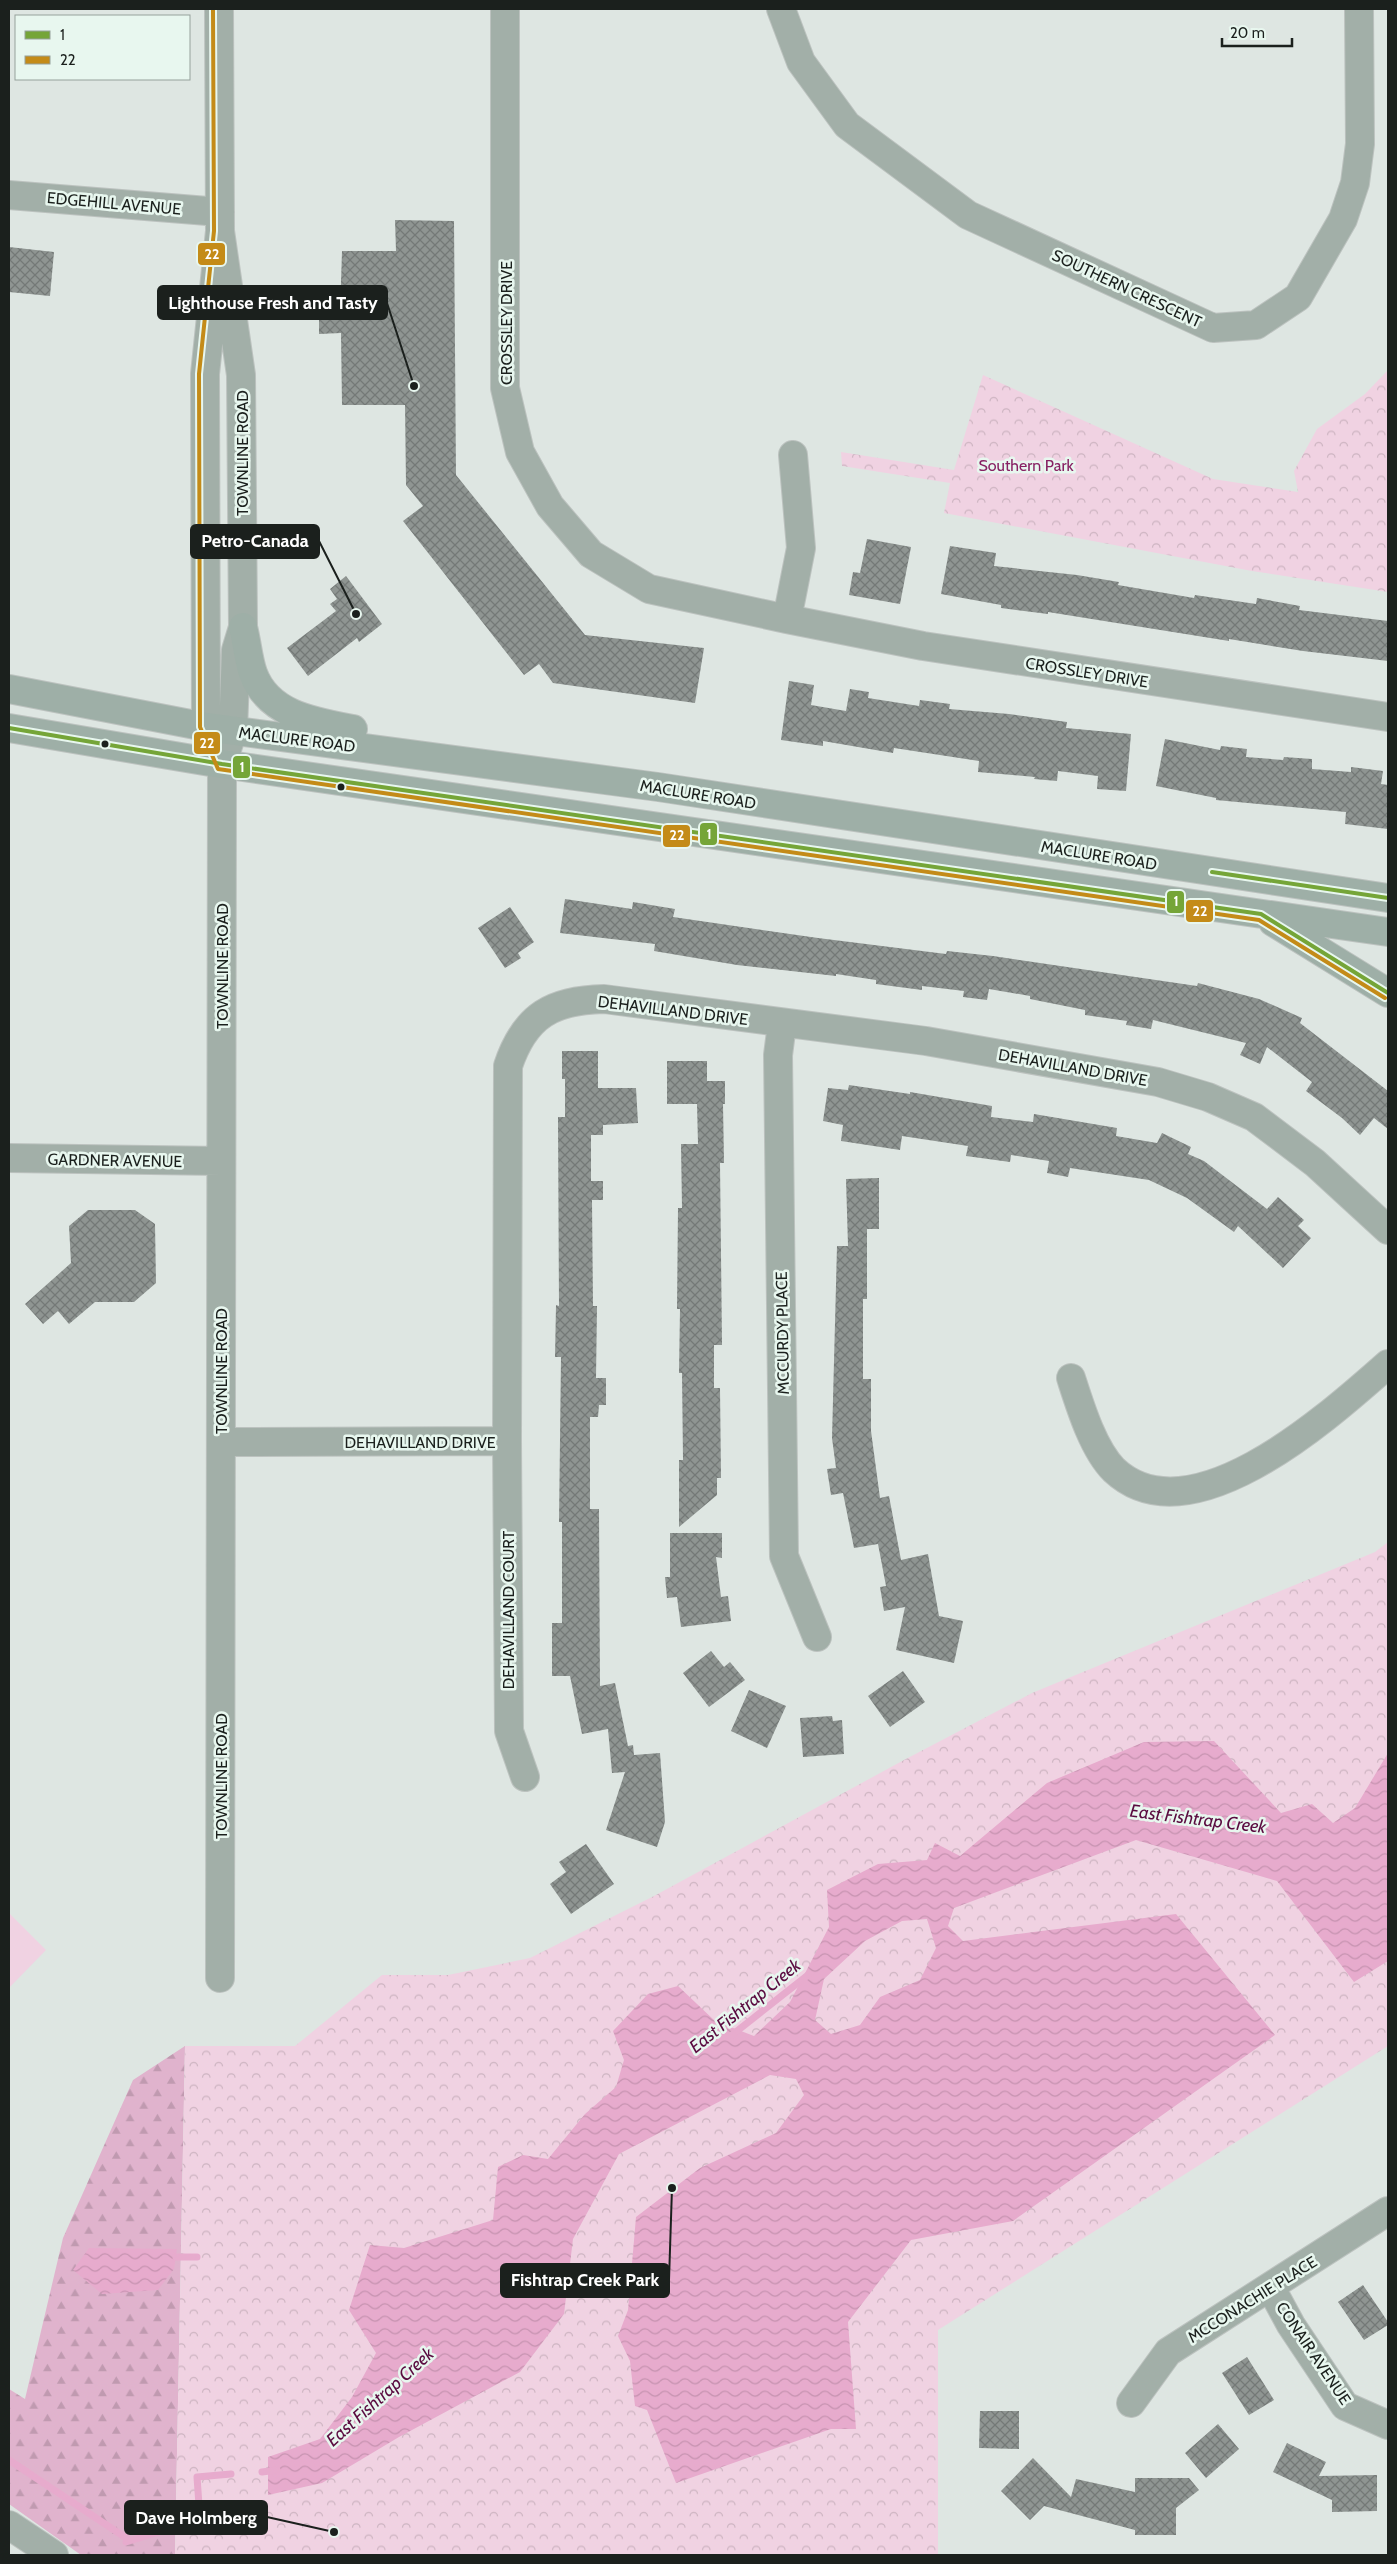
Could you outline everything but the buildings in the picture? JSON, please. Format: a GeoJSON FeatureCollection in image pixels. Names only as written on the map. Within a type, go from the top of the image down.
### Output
{"type":"FeatureCollection","features":[{"type":"Feature","properties":{"kind":"main road"},"geometry":{"type":"LineString","coordinates":[[243,627],[254,674],[262,688],[276,702],[304,720],[371,732],[395,752]]}},
{"type":"Feature","properties":{"kind":"main road","name":"MACLURE ROAD"},"geometry":{"type":"LineString","coordinates":[[9,690],[206,727],[668,789],[1388,898]]}},
{"type":"Feature","properties":{"kind":"main road"},"geometry":{"type":"LineString","coordinates":[[9,728],[222,764],[1388,932]]}},
{"type":"Feature","properties":{"kind":"main road"},"geometry":{"type":"LineString","coordinates":[[1261,914],[1388,993]]}},
{"type":"Feature","properties":{"kind":"street","name":"TOWNLINE ROAD"},"geometry":{"type":"LineString","coordinates":[[219,9],[220,221],[205,374],[206,727],[222,764]]}},
{"type":"Feature","properties":{"kind":"street","name":"CROSSLEY DRIVE"},"geometry":{"type":"LineString","coordinates":[[505,9],[505,388],[520,452],[550,506],[591,554],[649,589],[787,619],[924,646],[1388,717]]}},
{"type":"Feature","properties":{"kind":"street","name":"SOUTHERN CRESCENT"},"geometry":{"type":"LineString","coordinates":[[781,9],[801,62],[847,125],[968,215],[1213,328],[1256,324],[1298,297],[1343,219],[1355,183],[1360,144],[1359,9]]}},
{"type":"Feature","properties":{"kind":"street","name":"EDGEHILL AVENUE"},"geometry":{"type":"LineString","coordinates":[[9,195],[220,221]]}},
{"type":"Feature","properties":{"kind":"street","name":"TOWNLINE ROAD"},"geometry":{"type":"LineString","coordinates":[[220,221],[242,375],[243,627],[236,650],[233,731],[222,764],[220,1978]]}},
{"type":"Feature","properties":{"kind":"street"},"geometry":{"type":"LineString","coordinates":[[787,619],[802,548],[793,455]]}},
{"type":"Feature","properties":{"kind":"street","name":"DEHAVILLAND DRIVE"},"geometry":{"type":"LineString","coordinates":[[221,1442],[507,1441],[506,1085],[508,1066],[515,1046],[526,1030],[555,1007],[576,1000],[604,1000],[926,1041],[1158,1082],[1208,1097],[1254,1117],[1315,1163],[1388,1230]]}},
{"type":"Feature","properties":{"kind":"street","name":"MCCURDY PLACE"},"geometry":{"type":"LineString","coordinates":[[782,1024],[778,1055],[784,1556],[817,1637]]}},
{"type":"Feature","properties":{"kind":"street","name":"GARDNER AVENUE"},"geometry":{"type":"LineString","coordinates":[[9,1158],[221,1161]]}},
{"type":"Feature","properties":{"kind":"street"},"geometry":{"type":"LineString","coordinates":[[1071,1378],[1088,1429],[1113,1469],[1138,1488],[1166,1493],[1203,1488],[1248,1469],[1326,1418],[1388,1364]]}},
{"type":"Feature","properties":{"kind":"street","name":"DEHAVILLAND COURT"},"geometry":{"type":"LineString","coordinates":[[507,1441],[509,1732],[524,1776]]}},
{"type":"Feature","properties":{"kind":"street","name":"MCCONACHIE PLACE"},"geometry":{"type":"LineString","coordinates":[[1131,2403],[1168,2352],[1271,2288],[1388,2211]]}},
{"type":"Feature","properties":{"kind":"street","name":"CONAIR AVENUE"},"geometry":{"type":"LineString","coordinates":[[1271,2288],[1291,2325],[1345,2406],[1388,2425]]}},
{"type":"Feature","properties":{"kind":"street"},"geometry":{"type":"LineString","coordinates":[[9,2525],[54,2555]]}},
{"type":"Feature","properties":{"kind":"green space","name":"Southern Park"},"geometry":{"type":"Polygon","coordinates":[[[1388,370],[1388,592],[1252,571],[944,513],[950,483],[842,466],[841,452],[954,470],[983,375],[1213,479],[1298,492],[1294,471],[1317,429],[1365,394],[1388,370]]]}},
{"type":"Feature","properties":{"kind":"green space"},"geometry":{"type":"Polygon","coordinates":[[[1388,1542],[1388,2046],[938,2330],[938,2555],[175,2555],[185,2046],[295,2046],[382,1975],[448,1975],[530,1958],[654,1896],[904,1760],[1032,1693],[1375,1552],[1388,1542]]]}},
{"type":"Feature","properties":{"kind":"green space"},"geometry":{"type":"Polygon","coordinates":[[[9,1913],[46,1950],[9,1988],[9,1913]]]}},
{"type":"Feature","properties":{"kind":"green space"},"geometry":{"type":"Polygon","coordinates":[[[185,2046],[175,2555],[81,2555],[9,2504],[9,2389],[25,2399],[63,2238],[133,2080],[185,2046]]]}},
{"type":"Feature","properties":{"kind":"water"},"geometry":{"type":"Polygon","coordinates":[[[1214,1741],[1281,1813],[1312,1804],[1333,1823],[1355,1808],[1388,1753],[1388,1961],[1354,1982],[1277,1881],[1136,1840],[954,1908],[948,1926],[963,1941],[1176,1914],[1275,2035],[1013,2221],[911,2240],[848,2322],[856,2429],[831,2429],[676,2483],[647,2410],[635,2406],[630,2361],[618,2336],[628,2310],[636,2217],[700,2168],[776,2133],[804,2095],[796,2079],[770,2075],[619,2154],[573,2239],[564,2314],[520,2372],[399,2437],[322,2483],[268,2495],[268,2457],[320,2439],[352,2397],[376,2353],[349,2310],[370,2245],[404,2248],[493,2220],[498,2167],[523,2155],[548,2159],[585,2114],[616,2087],[624,2060],[613,2031],[648,1994],[678,1986],[715,2021],[754,2036],[790,2002],[829,1927],[827,1890],[878,1864],[927,1860],[935,1843],[960,1856],[1047,1783],[1144,1742],[1214,1741]],[[927,1919],[902,1921],[865,1941],[824,1979],[815,2020],[831,2034],[860,2025],[880,1997],[920,1980],[936,1948],[927,1919]]]}},
{"type":"Feature","properties":{"kind":"water"},"geometry":{"type":"Polygon","coordinates":[[[89,2248],[177,2249],[174,2269],[158,2290],[102,2294],[73,2270],[89,2248]]]}},
{"type":"Feature","properties":{"kind":"waterway","name":"East Fishtrap Creek"},"geometry":{"type":"LineString","coordinates":[[732,2035],[808,1975]]}},
{"type":"Feature","properties":{"kind":"waterway"},"geometry":{"type":"LineString","coordinates":[[176,2257],[197,2257]]}},
{"type":"Feature","properties":{"kind":"waterway"},"geometry":{"type":"LineString","coordinates":[[9,2460],[129,2540]]}},
{"type":"Feature","properties":{"kind":"waterway","name":"East Fishtrap Creek"},"geometry":{"type":"LineString","coordinates":[[262,2472],[277,2470]]}},
{"type":"Feature","properties":{"kind":"waterway","name":"East Fishtrap Creek"},"geometry":{"type":"LineString","coordinates":[[126,2542],[200,2519],[197,2477],[231,2474]]}},
{"type":"Feature","properties":{"kind":"transit line","name":"22"},"geometry":{"type":"LineString","coordinates":[[213,9],[214,231],[199,374],[200,727],[218,769],[1259,920],[1385,998]]}},
{"type":"Feature","properties":{"kind":"transit line","name":"1"},"geometry":{"type":"LineString","coordinates":[[9,728],[222,764],[1261,914],[1388,993]]}},
{"type":"Feature","properties":{"kind":"transit line","name":"1"},"geometry":{"type":"LineString","coordinates":[[1212,872],[1388,898]]}},
{"type":"Feature","properties":{"kind":"place","name":"Lighthouse Fresh and Tasty"},"geometry":{"type":"Point","coordinates":[414,386]}},
{"type":"Feature","properties":{"kind":"place","name":"Petro-Canada"},"geometry":{"type":"Point","coordinates":[356,614]}},
{"type":"Feature","properties":{"kind":"place","name":"Fishtrap Creek Park"},"geometry":{"type":"Point","coordinates":[672,2188]}},
{"type":"Feature","properties":{"kind":"place","name":"Dave Holmberg"},"geometry":{"type":"Point","coordinates":[334,2532]}}]}
